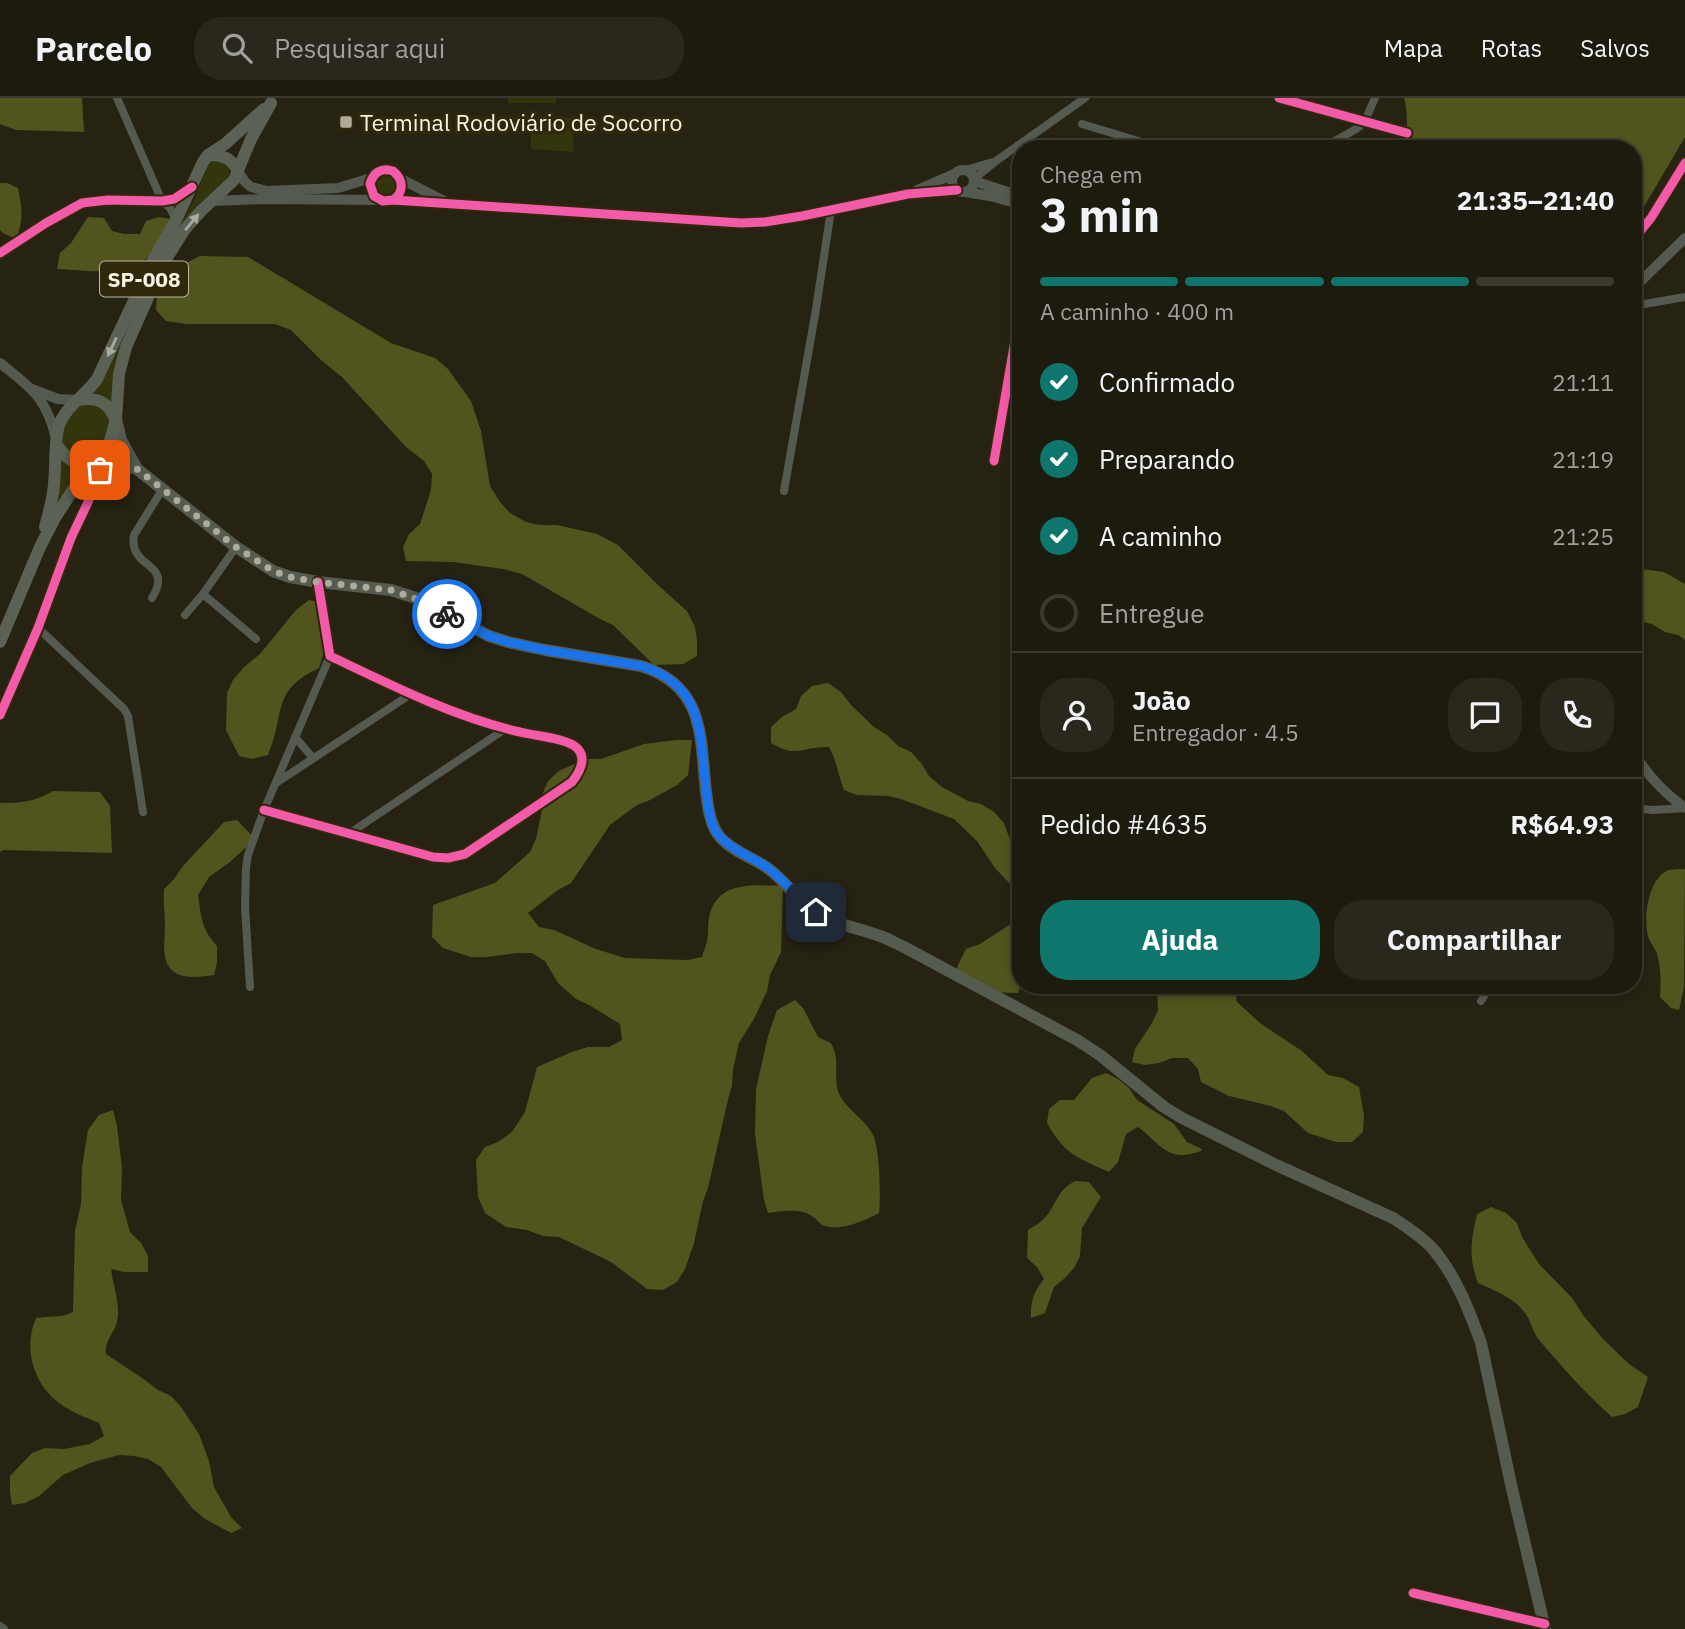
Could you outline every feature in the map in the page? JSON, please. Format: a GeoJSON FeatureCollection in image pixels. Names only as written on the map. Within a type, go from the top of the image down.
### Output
{"type":"FeatureCollection","features":[{"type":"Feature","properties":{"kind":"main road","name":"SP-008"},"geometry":{"type":"LineString","coordinates":[[40,547],[54,484],[58,426],[97,379],[154,258],[208,155],[225,144],[273,100]]}},
{"type":"Feature","properties":{"kind":"main road","name":"SP-008"},"geometry":{"type":"LineString","coordinates":[[0,642],[40,547],[78,482],[104,454],[109,444],[116,419],[119,374],[126,347],[176,242],[201,211],[226,189],[238,172],[251,139],[273,100]]}},
{"type":"Feature","properties":{"kind":"main road"},"geometry":{"type":"LineString","coordinates":[[208,155],[229,159],[238,172]]}},
{"type":"Feature","properties":{"kind":"main road"},"geometry":{"type":"LineString","coordinates":[[78,400],[90,398],[106,404],[112,410],[121,440],[137,469],[236,547],[273,571],[318,582],[391,590],[419,600],[489,636],[508,642],[641,666],[666,676],[683,691],[695,712],[713,826],[721,838],[767,868],[816,912],[904,947],[1077,1040],[1182,1118],[1274,1164],[1393,1218],[1410,1229],[1431,1247],[1450,1272],[1481,1343],[1545,1626]]}},
{"type":"Feature","properties":{"kind":"main road"},"geometry":{"type":"LineString","coordinates":[[57,446],[69,461],[89,465],[104,460],[137,469]]}},
{"type":"Feature","properties":{"kind":"street"},"geometry":{"type":"LineString","coordinates":[[117,98],[162,201],[170,208],[176,220]]}},
{"type":"Feature","properties":{"kind":"street"},"geometry":{"type":"LineString","coordinates":[[1026,140],[1085,98]]}},
{"type":"Feature","properties":{"kind":"street"},"geometry":{"type":"LineString","coordinates":[[1279,98],[1406,134]]}},
{"type":"Feature","properties":{"kind":"street"},"geometry":{"type":"LineString","coordinates":[[1337,140],[1364,123],[1375,98]]}},
{"type":"Feature","properties":{"kind":"street"},"geometry":{"type":"LineString","coordinates":[[1082,124],[1135,140]]}},
{"type":"Feature","properties":{"kind":"street"},"geometry":{"type":"LineString","coordinates":[[212,201],[393,200],[741,223],[765,222],[908,194],[961,191],[971,188],[974,180],[1012,150]]}},
{"type":"Feature","properties":{"kind":"street"},"geometry":{"type":"LineString","coordinates":[[908,194],[960,172],[996,161]]}},
{"type":"Feature","properties":{"kind":"street"},"geometry":{"type":"LineString","coordinates":[[1642,229],[1685,163]]}},
{"type":"Feature","properties":{"kind":"street"},"geometry":{"type":"LineString","coordinates":[[238,172],[251,187],[267,191],[331,189],[353,185],[371,178],[380,170],[388,169],[401,179],[452,204]]}},
{"type":"Feature","properties":{"kind":"street"},"geometry":{"type":"LineString","coordinates":[[960,172],[971,174],[974,180],[1012,193]]}},
{"type":"Feature","properties":{"kind":"street"},"geometry":{"type":"LineString","coordinates":[[960,172],[952,181],[954,188],[1012,202]]}},
{"type":"Feature","properties":{"kind":"street"},"geometry":{"type":"LineString","coordinates":[[371,178],[370,190],[378,200]]}},
{"type":"Feature","properties":{"kind":"street"},"geometry":{"type":"LineString","coordinates":[[393,200],[400,193],[401,179]]}},
{"type":"Feature","properties":{"kind":"street"},"geometry":{"type":"LineString","coordinates":[[0,253],[82,203],[108,200],[162,201],[174,199],[192,187]]}},
{"type":"Feature","properties":{"kind":"street"},"geometry":{"type":"LineString","coordinates":[[784,491],[831,210]]}},
{"type":"Feature","properties":{"kind":"street"},"geometry":{"type":"LineString","coordinates":[[1642,280],[1685,238]]}},
{"type":"Feature","properties":{"kind":"street"},"geometry":{"type":"LineString","coordinates":[[1642,304],[1685,297]]}},
{"type":"Feature","properties":{"kind":"street"},"geometry":{"type":"LineString","coordinates":[[994,461],[1012,359]]}},
{"type":"Feature","properties":{"kind":"street"},"geometry":{"type":"LineString","coordinates":[[0,363],[30,387],[45,406],[53,425],[57,446]]}},
{"type":"Feature","properties":{"kind":"street"},"geometry":{"type":"LineString","coordinates":[[30,387],[58,399],[78,400]]}},
{"type":"Feature","properties":{"kind":"street"},"geometry":{"type":"LineString","coordinates":[[0,715],[38,628],[71,538],[98,481],[100,470],[97,462]]}},
{"type":"Feature","properties":{"kind":"street"},"geometry":{"type":"LineString","coordinates":[[152,598],[158,585],[158,576],[137,555],[132,542],[162,490]]}},
{"type":"Feature","properties":{"kind":"street"},"geometry":{"type":"LineString","coordinates":[[185,615],[236,547]]}},
{"type":"Feature","properties":{"kind":"street"},"geometry":{"type":"LineString","coordinates":[[250,987],[245,907],[246,868],[252,839],[330,656],[318,582]]}},
{"type":"Feature","properties":{"kind":"street"},"geometry":{"type":"LineString","coordinates":[[203,594],[257,639]]}},
{"type":"Feature","properties":{"kind":"street"},"geometry":{"type":"LineString","coordinates":[[38,628],[124,709],[128,716],[143,812]]}},
{"type":"Feature","properties":{"kind":"street"},"geometry":{"type":"LineString","coordinates":[[264,810],[433,857],[448,858],[465,853],[572,782],[580,772],[582,760],[576,747],[479,721],[411,694],[330,656]]}},
{"type":"Feature","properties":{"kind":"street"},"geometry":{"type":"LineString","coordinates":[[276,783],[411,694]]}},
{"type":"Feature","properties":{"kind":"street"},"geometry":{"type":"LineString","coordinates":[[350,833],[505,729]]}},
{"type":"Feature","properties":{"kind":"street"},"geometry":{"type":"LineString","coordinates":[[296,737],[313,758]]}},
{"type":"Feature","properties":{"kind":"street"},"geometry":{"type":"LineString","coordinates":[[1642,766],[1648,776],[1669,797],[1685,808]]}},
{"type":"Feature","properties":{"kind":"street"},"geometry":{"type":"LineString","coordinates":[[1642,809],[1685,808]]}},
{"type":"Feature","properties":{"kind":"street"},"geometry":{"type":"LineString","coordinates":[[1481,1001],[1485,994]]}},
{"type":"Feature","properties":{"kind":"street"},"geometry":{"type":"LineString","coordinates":[[1413,1594],[1545,1626]]}},
{"type":"Feature","properties":{"kind":"shaded area"},"geometry":{"type":"Polygon","coordinates":[[[508,98],[556,98],[556,103],[508,103],[508,98]]]}},
{"type":"Feature","properties":{"kind":"shaded area"},"geometry":{"type":"Polygon","coordinates":[[[531,118],[572,118],[574,152],[531,149],[531,118]]]}},
{"type":"Feature","properties":{"kind":"shaded area"},"geometry":{"type":"Polygon","coordinates":[[[215,160],[226,164],[229,172],[226,180],[179,226],[193,202],[210,162],[215,160]]]}},
{"type":"Feature","properties":{"kind":"shaded area"},"geometry":{"type":"Polygon","coordinates":[[[386,176],[393,179],[396,186],[393,193],[386,196],[379,193],[376,186],[379,179],[386,176]]]}},
{"type":"Feature","properties":{"kind":"shaded area"},"geometry":{"type":"Polygon","coordinates":[[[122,343],[112,405],[93,393],[122,343]]]}},
{"type":"Feature","properties":{"kind":"shaded area"},"geometry":{"type":"Polygon","coordinates":[[[84,404],[98,407],[109,415],[104,439],[90,459],[68,453],[63,446],[62,437],[68,419],[84,404]]]}},
{"type":"Feature","properties":{"kind":"shaded area"},"geometry":{"type":"Polygon","coordinates":[[[61,459],[82,469],[52,516],[61,459]]]}},
{"type":"Feature","properties":{"kind":"green space"},"geometry":{"type":"Polygon","coordinates":[[[0,98],[82,98],[84,132],[16,130],[0,124],[0,98]]]}},
{"type":"Feature","properties":{"kind":"green space"},"geometry":{"type":"Polygon","coordinates":[[[1404,98],[1685,98],[1685,137],[1642,207],[1642,140],[1409,140],[1404,98]]]}},
{"type":"Feature","properties":{"kind":"green space"},"geometry":{"type":"Polygon","coordinates":[[[0,183],[18,188],[22,214],[16,239],[0,230],[0,183]]]}},
{"type":"Feature","properties":{"kind":"green space"},"geometry":{"type":"Polygon","coordinates":[[[88,217],[104,218],[112,231],[124,234],[140,234],[146,221],[159,217],[171,219],[154,249],[140,264],[106,271],[57,269],[60,253],[71,243],[88,217]]]}},
{"type":"Feature","properties":{"kind":"green space"},"geometry":{"type":"Polygon","coordinates":[[[200,256],[248,257],[391,343],[435,358],[448,369],[471,401],[481,431],[490,486],[500,502],[510,513],[526,522],[557,525],[597,534],[618,545],[687,611],[695,627],[697,656],[683,664],[654,665],[613,625],[522,574],[453,562],[406,561],[403,547],[409,534],[420,524],[431,490],[432,474],[424,461],[406,447],[342,377],[291,330],[275,324],[187,324],[166,321],[156,310],[157,287],[184,264],[200,256]]]}},
{"type":"Feature","properties":{"kind":"green space"},"geometry":{"type":"Polygon","coordinates":[[[1642,569],[1664,572],[1685,584],[1685,640],[1642,622],[1642,569]]]}},
{"type":"Feature","properties":{"kind":"green space"},"geometry":{"type":"Polygon","coordinates":[[[309,600],[322,603],[325,643],[319,668],[293,685],[286,695],[268,755],[252,759],[239,756],[226,730],[227,693],[244,667],[260,654],[296,610],[309,600]]]}},
{"type":"Feature","properties":{"kind":"green space"},"geometry":{"type":"Polygon","coordinates":[[[828,683],[841,692],[874,727],[898,746],[911,752],[929,776],[942,787],[994,812],[1004,823],[1012,841],[1012,886],[995,868],[977,841],[954,819],[901,799],[857,795],[844,790],[829,747],[794,751],[771,743],[771,727],[796,709],[801,696],[812,686],[828,683]]]}},
{"type":"Feature","properties":{"kind":"green space"},"geometry":{"type":"Polygon","coordinates":[[[692,740],[688,775],[677,785],[637,805],[610,825],[571,883],[528,913],[539,927],[554,930],[596,949],[625,958],[688,960],[702,957],[710,913],[722,895],[730,890],[751,885],[783,886],[781,952],[755,1017],[739,1043],[708,1188],[685,1269],[677,1282],[663,1290],[647,1289],[611,1262],[559,1237],[506,1227],[485,1213],[478,1197],[476,1160],[485,1147],[512,1132],[525,1112],[537,1067],[588,1047],[609,1047],[622,1040],[620,1024],[576,999],[558,983],[545,961],[532,953],[471,957],[443,948],[432,937],[433,905],[495,883],[530,852],[536,839],[542,795],[548,781],[559,771],[585,759],[601,759],[644,744],[692,740]]]}},
{"type":"Feature","properties":{"kind":"green space"},"geometry":{"type":"Polygon","coordinates":[[[53,791],[100,792],[110,806],[112,853],[0,852],[0,803],[27,801],[53,791]]]}},
{"type":"Feature","properties":{"kind":"green space"},"geometry":{"type":"Polygon","coordinates":[[[237,820],[255,839],[209,877],[198,895],[205,929],[217,946],[214,975],[191,977],[177,974],[167,964],[164,953],[164,889],[224,822],[237,820]]]}},
{"type":"Feature","properties":{"kind":"green space"},"geometry":{"type":"Polygon","coordinates":[[[1685,869],[1684,987],[1679,1010],[1671,1008],[1660,997],[1659,964],[1649,939],[1646,922],[1648,900],[1656,881],[1669,870],[1685,869]]]}},
{"type":"Feature","properties":{"kind":"green space"},"geometry":{"type":"Polygon","coordinates":[[[1012,923],[1012,993],[984,992],[955,978],[966,949],[980,944],[1012,923]]]}},
{"type":"Feature","properties":{"kind":"green space"},"geometry":{"type":"Polygon","coordinates":[[[1157,994],[1236,994],[1237,1002],[1260,1023],[1302,1051],[1328,1075],[1343,1078],[1359,1087],[1364,1116],[1363,1132],[1352,1142],[1336,1142],[1308,1133],[1284,1111],[1229,1096],[1201,1082],[1198,1069],[1188,1058],[1172,1058],[1145,1065],[1132,1062],[1135,1049],[1158,1010],[1157,994]]]}},
{"type":"Feature","properties":{"kind":"green space"},"geometry":{"type":"Polygon","coordinates":[[[795,1000],[803,1008],[818,1037],[831,1043],[836,1057],[838,1091],[868,1127],[875,1140],[880,1184],[879,1213],[846,1226],[825,1226],[802,1212],[768,1213],[764,1200],[755,1134],[756,1089],[777,1010],[795,1000]]]}},
{"type":"Feature","properties":{"kind":"green space"},"geometry":{"type":"Polygon","coordinates":[[[1106,1073],[1129,1088],[1137,1100],[1174,1124],[1187,1142],[1202,1149],[1201,1151],[1180,1155],[1172,1153],[1138,1127],[1126,1134],[1118,1162],[1109,1172],[1080,1159],[1066,1148],[1047,1123],[1049,1109],[1060,1100],[1074,1100],[1092,1078],[1106,1073]]]}},
{"type":"Feature","properties":{"kind":"green space"},"geometry":{"type":"Polygon","coordinates":[[[113,1110],[122,1168],[121,1200],[130,1232],[141,1243],[148,1256],[148,1272],[111,1269],[118,1316],[106,1345],[106,1354],[171,1396],[181,1407],[199,1434],[209,1461],[214,1487],[231,1517],[242,1528],[231,1533],[205,1519],[192,1508],[161,1467],[148,1459],[135,1456],[119,1455],[90,1463],[63,1475],[39,1496],[25,1503],[12,1505],[10,1476],[32,1453],[45,1448],[64,1449],[90,1444],[104,1436],[99,1423],[64,1406],[50,1395],[37,1375],[30,1341],[36,1318],[73,1312],[75,1231],[81,1204],[82,1167],[88,1130],[99,1115],[113,1110]]]}},
{"type":"Feature","properties":{"kind":"green space"},"geometry":{"type":"Polygon","coordinates":[[[1075,1181],[1089,1182],[1101,1197],[1082,1228],[1080,1256],[1074,1268],[1054,1287],[1045,1313],[1031,1318],[1033,1297],[1044,1279],[1037,1267],[1027,1258],[1028,1230],[1045,1217],[1062,1191],[1075,1181]]]}},
{"type":"Feature","properties":{"kind":"green space"},"geometry":{"type":"Polygon","coordinates":[[[1491,1207],[1506,1213],[1517,1223],[1522,1237],[1539,1264],[1573,1299],[1603,1339],[1629,1364],[1648,1377],[1638,1407],[1612,1417],[1574,1380],[1540,1341],[1518,1305],[1506,1296],[1478,1283],[1472,1257],[1473,1233],[1477,1214],[1491,1207]]]}},
{"type":"Feature","properties":{"kind":"cycle path"},"geometry":{"type":"LineString","coordinates":[[1279,98],[1407,133]]}},
{"type":"Feature","properties":{"kind":"cycle path"},"geometry":{"type":"LineString","coordinates":[[1642,229],[1685,163]]}},
{"type":"Feature","properties":{"kind":"cycle path"},"geometry":{"type":"LineString","coordinates":[[393,200],[401,190],[399,178],[393,171],[378,172],[370,184],[374,196],[383,201],[741,223],[802,216],[908,194],[957,190]]}},
{"type":"Feature","properties":{"kind":"cycle path"},"geometry":{"type":"LineString","coordinates":[[0,253],[82,203],[108,200],[162,201],[174,199],[192,187]]}},
{"type":"Feature","properties":{"kind":"cycle path"},"geometry":{"type":"LineString","coordinates":[[994,461],[1012,358]]}},
{"type":"Feature","properties":{"kind":"cycle path"},"geometry":{"type":"LineString","coordinates":[[0,715],[38,628],[71,538],[98,481],[100,470],[97,462]]}},
{"type":"Feature","properties":{"kind":"cycle path"},"geometry":{"type":"LineString","coordinates":[[264,810],[433,857],[448,858],[465,854],[572,782],[581,766],[580,752],[572,745],[471,718],[330,656],[318,582]]}},
{"type":"Feature","properties":{"kind":"cycle path"},"geometry":{"type":"LineString","coordinates":[[1413,1593],[1545,1624]]}},
{"type":"Feature","properties":{"kind":"way so far"},"geometry":{"type":"LineString","coordinates":[[100,470],[97,462],[104,460],[137,469],[236,547],[273,571],[290,577],[340,586],[391,590],[447,614]]}},
{"type":"Feature","properties":{"kind":"place","name":"Terminal Rodoviário de Socorro"},"geometry":{"type":"Point","coordinates":[346,122]}},
{"type":"Feature","properties":{"kind":"route"},"geometry":{"type":"LineString","coordinates":[[447,614],[489,636],[508,642],[641,666],[656,670],[676,683],[695,712],[713,826],[721,838],[767,868],[816,912]]}}]}
